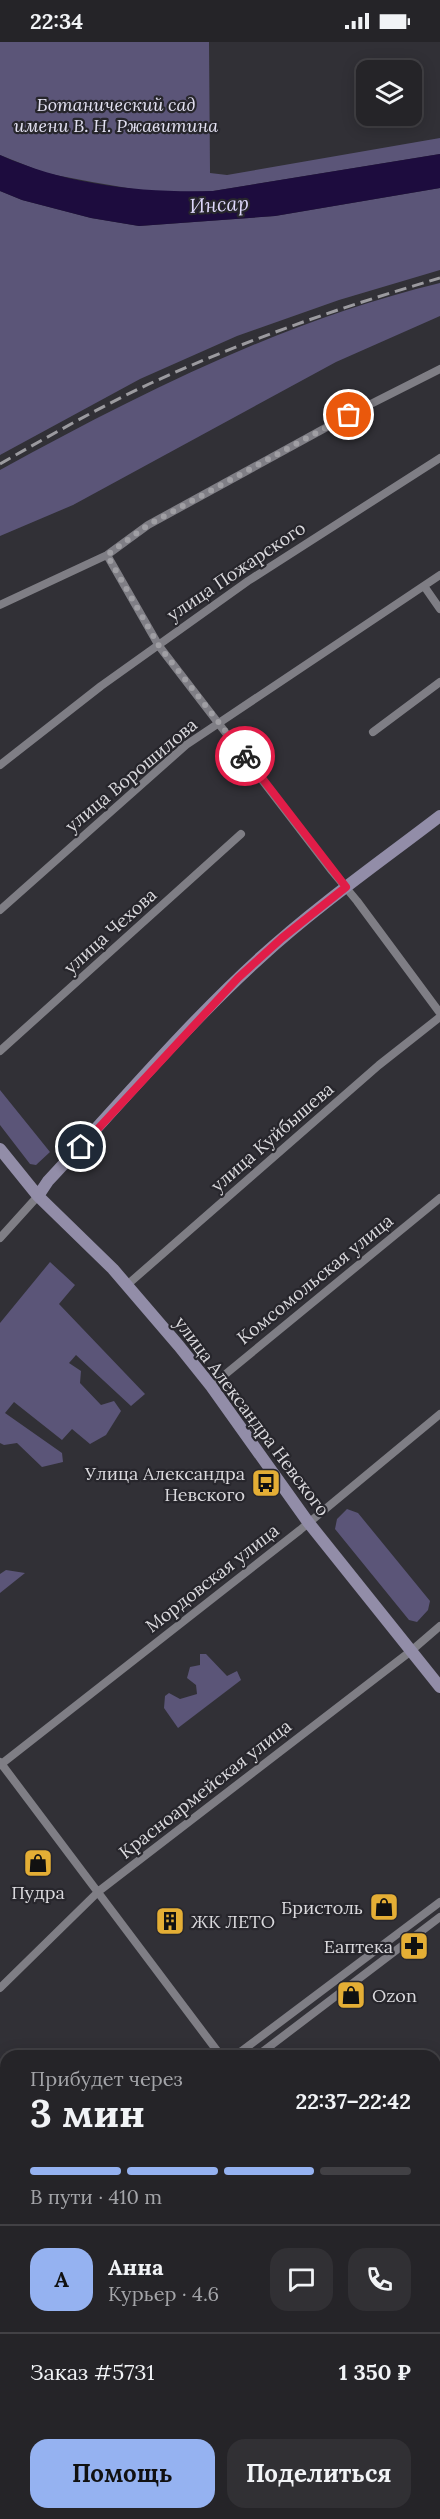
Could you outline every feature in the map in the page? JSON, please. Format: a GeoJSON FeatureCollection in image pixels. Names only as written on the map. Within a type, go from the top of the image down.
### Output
{"type":"FeatureCollection","features":[{"type":"Feature","properties":{"kind":"main road"},"geometry":{"type":"LineString","coordinates":[[38,1196],[48,1181],[217,1000],[262,956],[346,887],[440,816]]}},
{"type":"Feature","properties":{"kind":"main road","name":"улица Александра Невского"},"geometry":{"type":"LineString","coordinates":[[0,1149],[38,1196],[127,1285],[211,1386],[308,1522],[440,1687]]}},
{"type":"Feature","properties":{"kind":"street"},"geometry":{"type":"LineString","coordinates":[[0,605],[107,555],[148,525],[349,415],[440,369]]}},
{"type":"Feature","properties":{"kind":"street","name":"улица Пожарского"},"geometry":{"type":"LineString","coordinates":[[0,765],[101,686],[248,581],[440,458]]}},
{"type":"Feature","properties":{"kind":"street"},"geometry":{"type":"LineString","coordinates":[[107,555],[159,646],[346,887],[440,1015]]}},
{"type":"Feature","properties":{"kind":"street","name":"улица Ворошилова"},"geometry":{"type":"LineString","coordinates":[[0,910],[186,745],[205,731],[221,724],[440,575]]}},
{"type":"Feature","properties":{"kind":"street"},"geometry":{"type":"LineString","coordinates":[[424,586],[440,609]]}},
{"type":"Feature","properties":{"kind":"street"},"geometry":{"type":"LineString","coordinates":[[373,732],[440,682]]}},
{"type":"Feature","properties":{"kind":"street","name":"улица Чехова"},"geometry":{"type":"LineString","coordinates":[[0,1052],[241,834]]}},
{"type":"Feature","properties":{"kind":"street","name":"улица Куйбышева"},"geometry":{"type":"LineString","coordinates":[[127,1285],[379,1065],[440,1015]]}},
{"type":"Feature","properties":{"kind":"street"},"geometry":{"type":"LineString","coordinates":[[0,1238],[38,1196]]}},
{"type":"Feature","properties":{"kind":"street","name":"Комсомольская улица"},"geometry":{"type":"LineString","coordinates":[[211,1386],[440,1198]]}},
{"type":"Feature","properties":{"kind":"street","name":"Мордовская улица"},"geometry":{"type":"LineString","coordinates":[[1,1763],[308,1522],[440,1414]]}},
{"type":"Feature","properties":{"kind":"street","name":"Красноармейская улица"},"geometry":{"type":"LineString","coordinates":[[0,1988],[99,1892],[411,1651],[440,1626]]}},
{"type":"Feature","properties":{"kind":"street"},"geometry":{"type":"LineString","coordinates":[[1,1763],[217,2050]]}},
{"type":"Feature","properties":{"kind":"street"},"geometry":{"type":"LineString","coordinates":[[243,2050],[440,1902]]}},
{"type":"Feature","properties":{"kind":"street"},"geometry":{"type":"LineString","coordinates":[[265,2050],[440,1917]]}},
{"type":"Feature","properties":{"kind":"green space","name":"Ботанический сад имени В. Н. Ржавитина"},"geometry":{"type":"Polygon","coordinates":[[[0,42],[209,42],[210,173],[227,175],[440,138],[440,154],[213,191],[145,191],[45,173],[0,155],[0,42]]]}},
{"type":"Feature","properties":{"kind":"green space"},"geometry":{"type":"Polygon","coordinates":[[[440,188],[440,270],[339,300],[237,336],[140,379],[0,455],[0,191],[22,200],[91,218],[139,226],[275,216],[440,188]]]}},
{"type":"Feature","properties":{"kind":"green space"},"geometry":{"type":"Polygon","coordinates":[[[440,283],[440,316],[336,362],[73,505],[0,536],[0,470],[106,414],[214,362],[325,317],[440,283]]]}},
{"type":"Feature","properties":{"kind":"green space"},"geometry":{"type":"Polygon","coordinates":[[[0,1090],[50,1152],[36,1165],[30,1164],[0,1125],[0,1090]]]}},
{"type":"Feature","properties":{"kind":"green space"},"geometry":{"type":"Polygon","coordinates":[[[50,1262],[75,1285],[59,1304],[145,1394],[131,1406],[76,1355],[69,1363],[81,1371],[80,1383],[101,1405],[114,1401],[121,1411],[106,1435],[90,1444],[72,1429],[62,1440],[14,1402],[5,1413],[62,1453],[63,1462],[42,1467],[17,1443],[4,1445],[0,1443],[0,1323],[50,1262]]]}},
{"type":"Feature","properties":{"kind":"green space"},"geometry":{"type":"Polygon","coordinates":[[[347,1509],[358,1513],[430,1601],[428,1610],[417,1622],[409,1620],[335,1529],[337,1519],[347,1509]]]}},
{"type":"Feature","properties":{"kind":"green space"},"geometry":{"type":"Polygon","coordinates":[[[6,1570],[25,1573],[0,1593],[0,1574],[6,1570]]]}},
{"type":"Feature","properties":{"kind":"green space"},"geometry":{"type":"Polygon","coordinates":[[[200,1654],[206,1654],[227,1676],[237,1671],[241,1680],[178,1728],[164,1708],[165,1696],[169,1693],[180,1699],[197,1694],[196,1685],[187,1678],[190,1667],[200,1665],[200,1654]]]}},
{"type":"Feature","properties":{"kind":"water","name":"Инсар"},"geometry":{"type":"Polygon","coordinates":[[[440,154],[440,188],[275,216],[139,226],[91,218],[22,200],[0,191],[0,155],[51,174],[105,185],[159,190],[213,191],[440,154]]]}},
{"type":"Feature","properties":{"kind":"railway"},"geometry":{"type":"LineString","coordinates":[[0,464],[111,403],[184,368],[293,326],[440,278]]}},
{"type":"Feature","properties":{"kind":"way so far"},"geometry":{"type":"LineString","coordinates":[[245,756],[159,646],[107,555],[148,525],[349,415]]}},
{"type":"Feature","properties":{"kind":"place","name":"Улица Александра Невского"},"geometry":{"type":"Point","coordinates":[266,1483]}},
{"type":"Feature","properties":{"kind":"place","name":"Пудра"},"geometry":{"type":"Point","coordinates":[38,1863]}},
{"type":"Feature","properties":{"kind":"place","name":"Бристоль"},"geometry":{"type":"Point","coordinates":[384,1907]}},
{"type":"Feature","properties":{"kind":"place","name":"ЖК ЛЕТО"},"geometry":{"type":"Point","coordinates":[170,1921]}},
{"type":"Feature","properties":{"kind":"place","name":"Еаптека"},"geometry":{"type":"Point","coordinates":[414,1946]}},
{"type":"Feature","properties":{"kind":"place","name":"Ozon"},"geometry":{"type":"Point","coordinates":[351,1995]}},
{"type":"Feature","properties":{"kind":"route"},"geometry":{"type":"LineString","coordinates":[[81,1147],[238,978],[282,938],[346,887],[245,756]]}}]}
